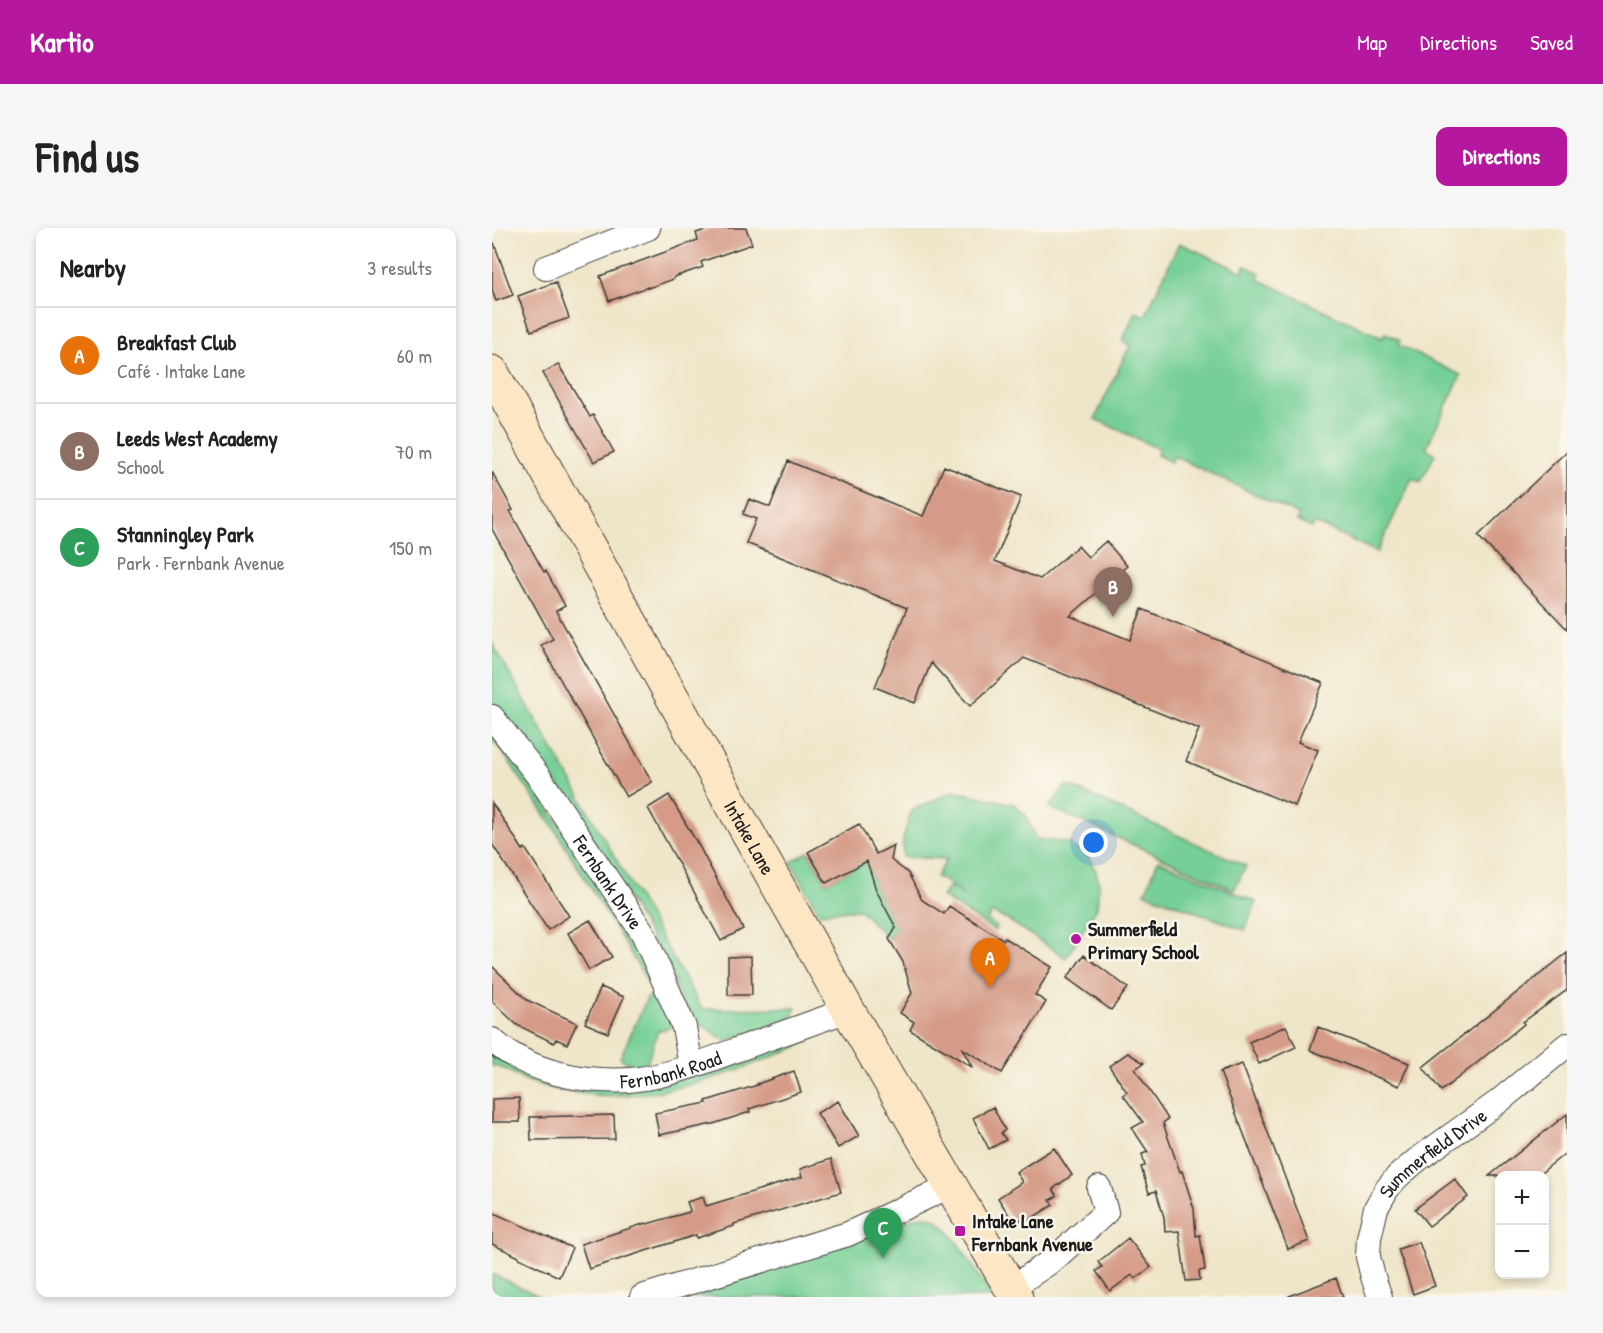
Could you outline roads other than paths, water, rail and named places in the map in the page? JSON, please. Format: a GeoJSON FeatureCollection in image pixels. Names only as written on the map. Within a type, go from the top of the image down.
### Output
{"type":"FeatureCollection","features":[{"type":"Feature","properties":{"kind":"street"},"geometry":{"type":"LineString","coordinates":[[546,268],[648,228]]}},
{"type":"Feature","properties":{"kind":"street","name":"Intake Lane"},"geometry":{"type":"LineString","coordinates":[[492,372],[726,795],[848,1010],[1014,1293]]}},
{"type":"Feature","properties":{"kind":"street","name":"Fernbank Drive"},"geometry":{"type":"LineString","coordinates":[[492,717],[540,777],[643,933],[684,1027],[691,1066]]}},
{"type":"Feature","properties":{"kind":"street","name":"Fernbank Road"},"geometry":{"type":"LineString","coordinates":[[492,1040],[523,1060],[550,1071],[591,1079],[630,1080],[691,1066],[848,1010]]}},
{"type":"Feature","properties":{"kind":"street","name":"Summerfield Drive"},"geometry":{"type":"LineString","coordinates":[[1380,1297],[1368,1257],[1369,1238],[1376,1208],[1387,1189],[1404,1171],[1498,1102],[1567,1045]]}},
{"type":"Feature","properties":{"kind":"street"},"geometry":{"type":"LineString","coordinates":[[642,1297],[848,1234],[950,1186]]}},
{"type":"Feature","properties":{"kind":"street"},"geometry":{"type":"LineString","coordinates":[[1014,1293],[1106,1212],[1099,1188]]}},
{"type":"Feature","properties":{"kind":"place","name":"Leeds West Academy"},"geometry":{"type":"Point","coordinates":[1113,617]}},
{"type":"Feature","properties":{"kind":"place","name":"Summerfield Primary School"},"geometry":{"type":"Point","coordinates":[1076,939]}},
{"type":"Feature","properties":{"kind":"place","name":"Breakfast Club"},"geometry":{"type":"Point","coordinates":[990,988]}},
{"type":"Feature","properties":{"kind":"place","name":"Intake Lane Fernbank Avenue"},"geometry":{"type":"Point","coordinates":[960,1231]}},
{"type":"Feature","properties":{"kind":"place","name":"Stanningley Park"},"geometry":{"type":"Point","coordinates":[883,1258]}}]}
